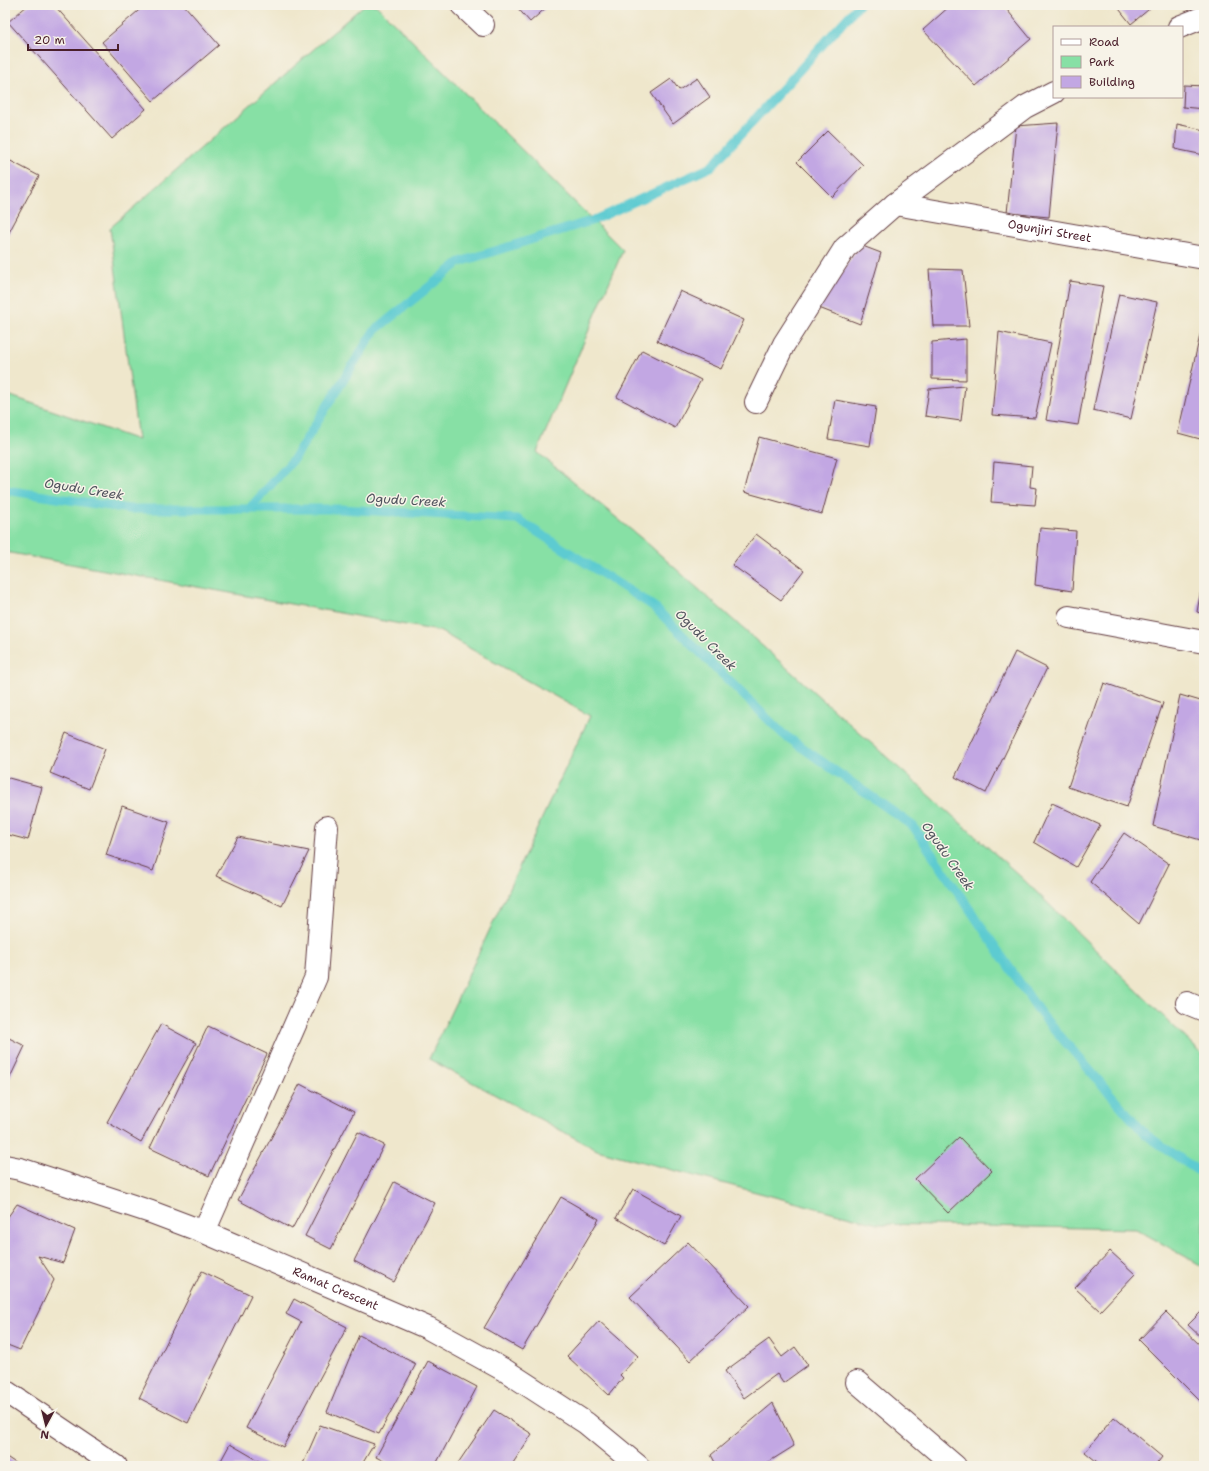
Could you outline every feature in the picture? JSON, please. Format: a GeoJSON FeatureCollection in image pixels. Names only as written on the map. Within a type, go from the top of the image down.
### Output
{"type":"FeatureCollection","features":[{"type":"Feature","properties":{"kind":"street"},"geometry":{"type":"LineString","coordinates":[[462,5],[483,25]]}},
{"type":"Feature","properties":{"kind":"street"},"geometry":{"type":"LineString","coordinates":[[1182,26],[1204,17]]}},
{"type":"Feature","properties":{"kind":"street"},"geometry":{"type":"LineString","coordinates":[[756,402],[784,344],[845,248],[895,204],[1025,107],[1053,93]]}},
{"type":"Feature","properties":{"kind":"street","name":"Ogunjiri Street"},"geometry":{"type":"LineString","coordinates":[[895,204],[1204,258]]}},
{"type":"Feature","properties":{"kind":"street"},"geometry":{"type":"LineString","coordinates":[[1069,617],[1204,642]]}},
{"type":"Feature","properties":{"kind":"street"},"geometry":{"type":"LineString","coordinates":[[204,1232],[316,977],[327,827]]}},
{"type":"Feature","properties":{"kind":"street","name":"Ramat Crescent"},"geometry":{"type":"LineString","coordinates":[[5,1166],[20,1169],[130,1205],[204,1232],[434,1332],[506,1371],[586,1423],[638,1466]]}},
{"type":"Feature","properties":{"kind":"street"},"geometry":{"type":"LineString","coordinates":[[857,1382],[955,1466]]}},
{"type":"Feature","properties":{"kind":"street"},"geometry":{"type":"LineString","coordinates":[[5,1391],[116,1466]]}},
{"type":"Feature","properties":{"kind":"green space"},"geometry":{"type":"Polygon","coordinates":[[[364,5],[376,5],[623,250],[537,452],[647,543],[1020,876],[1204,1056],[1204,1267],[1136,1229],[877,1224],[597,1150],[429,1059],[590,716],[439,631],[5,552],[5,394],[138,440],[110,228],[364,5]]]}},
{"type":"Feature","properties":{"kind":"building"},"geometry":{"type":"Polygon","coordinates":[[[28,5],[54,5],[146,109],[112,139],[8,22],[28,5]]]}},
{"type":"Feature","properties":{"kind":"building"},"geometry":{"type":"Polygon","coordinates":[[[145,5],[184,5],[219,45],[153,101],[102,42],[145,5]]]}},
{"type":"Feature","properties":{"kind":"building"},"geometry":{"type":"Polygon","coordinates":[[[515,5],[549,5],[530,22],[515,5]]]}},
{"type":"Feature","properties":{"kind":"building"},"geometry":{"type":"Polygon","coordinates":[[[951,5],[1003,5],[1031,39],[976,86],[923,30],[951,5]]]}},
{"type":"Feature","properties":{"kind":"building"},"geometry":{"type":"Polygon","coordinates":[[[1116,5],[1154,5],[1131,24],[1116,5]]]}},
{"type":"Feature","properties":{"kind":"building"},"geometry":{"type":"Polygon","coordinates":[[[697,78],[710,97],[673,124],[651,93],[671,79],[679,90],[697,78]]]}},
{"type":"Feature","properties":{"kind":"building"},"geometry":{"type":"Polygon","coordinates":[[[1184,85],[1204,86],[1204,109],[1183,107],[1184,85]]]}},
{"type":"Feature","properties":{"kind":"building"},"geometry":{"type":"Polygon","coordinates":[[[1058,123],[1049,217],[1007,213],[1016,126],[1058,123]]]}},
{"type":"Feature","properties":{"kind":"building"},"geometry":{"type":"Polygon","coordinates":[[[1177,124],[1204,130],[1204,155],[1175,149],[1177,124]]]}},
{"type":"Feature","properties":{"kind":"building"},"geometry":{"type":"Polygon","coordinates":[[[828,131],[863,165],[832,197],[797,162],[828,131]]]}},
{"type":"Feature","properties":{"kind":"building"},"geometry":{"type":"Polygon","coordinates":[[[5,158],[39,176],[5,240],[5,158]]]}},
{"type":"Feature","properties":{"kind":"building"},"geometry":{"type":"Polygon","coordinates":[[[860,245],[881,253],[860,324],[819,308],[860,245]]]}},
{"type":"Feature","properties":{"kind":"building"},"geometry":{"type":"Polygon","coordinates":[[[929,269],[963,270],[969,326],[933,326],[929,269]]]}},
{"type":"Feature","properties":{"kind":"building"},"geometry":{"type":"Polygon","coordinates":[[[1070,281],[1103,286],[1078,425],[1046,420],[1070,281]]]}},
{"type":"Feature","properties":{"kind":"building"},"geometry":{"type":"Polygon","coordinates":[[[680,291],[744,320],[721,369],[657,341],[680,291]]]}},
{"type":"Feature","properties":{"kind":"building"},"geometry":{"type":"Polygon","coordinates":[[[1119,294],[1157,302],[1131,419],[1093,410],[1119,294]]]}},
{"type":"Feature","properties":{"kind":"building"},"geometry":{"type":"Polygon","coordinates":[[[1204,322],[1204,440],[1178,433],[1204,322]]]}},
{"type":"Feature","properties":{"kind":"building"},"geometry":{"type":"Polygon","coordinates":[[[999,332],[1051,343],[1035,418],[992,415],[999,332]]]}},
{"type":"Feature","properties":{"kind":"building"},"geometry":{"type":"Polygon","coordinates":[[[966,339],[966,380],[932,379],[932,342],[966,339]]]}},
{"type":"Feature","properties":{"kind":"building"},"geometry":{"type":"Polygon","coordinates":[[[642,350],[701,380],[675,428],[617,397],[642,350]]]}},
{"type":"Feature","properties":{"kind":"building"},"geometry":{"type":"Polygon","coordinates":[[[965,386],[961,421],[925,416],[929,389],[965,386]]]}},
{"type":"Feature","properties":{"kind":"building"},"geometry":{"type":"Polygon","coordinates":[[[835,400],[876,407],[870,446],[828,439],[835,400]]]}},
{"type":"Feature","properties":{"kind":"building"},"geometry":{"type":"Polygon","coordinates":[[[759,437],[837,458],[822,514],[744,492],[759,437]]]}},
{"type":"Feature","properties":{"kind":"building"},"geometry":{"type":"Polygon","coordinates":[[[994,462],[1032,466],[1030,487],[1037,488],[1035,505],[991,502],[994,462]]]}},
{"type":"Feature","properties":{"kind":"building"},"geometry":{"type":"Polygon","coordinates":[[[1040,528],[1076,531],[1072,591],[1035,585],[1040,528]]]}},
{"type":"Feature","properties":{"kind":"building"},"geometry":{"type":"Polygon","coordinates":[[[756,534],[804,570],[781,600],[732,565],[756,534]]]}},
{"type":"Feature","properties":{"kind":"building"},"geometry":{"type":"Polygon","coordinates":[[[1204,578],[1204,614],[1197,612],[1204,578]]]}},
{"type":"Feature","properties":{"kind":"building"},"geometry":{"type":"Polygon","coordinates":[[[1015,652],[1047,668],[986,793],[955,777],[1015,652]]]}},
{"type":"Feature","properties":{"kind":"building"},"geometry":{"type":"Polygon","coordinates":[[[1104,683],[1163,703],[1127,807],[1068,787],[1104,683]]]}},
{"type":"Feature","properties":{"kind":"building"},"geometry":{"type":"Polygon","coordinates":[[[1180,695],[1204,702],[1204,841],[1153,826],[1180,695]]]}},
{"type":"Feature","properties":{"kind":"building"},"geometry":{"type":"Polygon","coordinates":[[[66,733],[105,749],[89,789],[50,773],[66,733]]]}},
{"type":"Feature","properties":{"kind":"building"},"geometry":{"type":"Polygon","coordinates":[[[5,777],[42,787],[28,840],[5,834],[5,777]]]}},
{"type":"Feature","properties":{"kind":"building"},"geometry":{"type":"Polygon","coordinates":[[[1052,803],[1100,825],[1076,867],[1034,842],[1052,803]]]}},
{"type":"Feature","properties":{"kind":"building"},"geometry":{"type":"Polygon","coordinates":[[[122,806],[169,822],[153,871],[106,855],[122,806]]]}},
{"type":"Feature","properties":{"kind":"building"},"geometry":{"type":"Polygon","coordinates":[[[1124,833],[1169,864],[1139,924],[1090,882],[1124,833]]]}},
{"type":"Feature","properties":{"kind":"building"},"geometry":{"type":"Polygon","coordinates":[[[238,837],[309,851],[282,906],[216,876],[238,837]]]}},
{"type":"Feature","properties":{"kind":"building"},"geometry":{"type":"Polygon","coordinates":[[[161,1024],[196,1043],[141,1142],[107,1122],[161,1024]]]}},
{"type":"Feature","properties":{"kind":"building"},"geometry":{"type":"Polygon","coordinates":[[[208,1026],[267,1054],[209,1176],[150,1148],[208,1026]]]}},
{"type":"Feature","properties":{"kind":"building"},"geometry":{"type":"Polygon","coordinates":[[[5,1036],[25,1046],[5,1088],[5,1036]]]}},
{"type":"Feature","properties":{"kind":"building"},"geometry":{"type":"Polygon","coordinates":[[[300,1084],[354,1112],[292,1229],[238,1200],[300,1084]]]}},
{"type":"Feature","properties":{"kind":"building"},"geometry":{"type":"Polygon","coordinates":[[[358,1132],[384,1145],[331,1249],[305,1236],[358,1132]]]}},
{"type":"Feature","properties":{"kind":"building"},"geometry":{"type":"Polygon","coordinates":[[[959,1137],[992,1171],[948,1213],[915,1179],[959,1137]]]}},
{"type":"Feature","properties":{"kind":"building"},"geometry":{"type":"Polygon","coordinates":[[[394,1182],[435,1203],[394,1282],[354,1261],[394,1182]]]}},
{"type":"Feature","properties":{"kind":"building"},"geometry":{"type":"Polygon","coordinates":[[[633,1189],[681,1216],[664,1246],[616,1218],[633,1189]]]}},
{"type":"Feature","properties":{"kind":"building"},"geometry":{"type":"Polygon","coordinates":[[[561,1197],[599,1219],[522,1350],[484,1328],[561,1197]]]}},
{"type":"Feature","properties":{"kind":"building"},"geometry":{"type":"Polygon","coordinates":[[[17,1204],[75,1230],[63,1263],[38,1256],[54,1280],[20,1350],[5,1344],[5,1221],[17,1204]]]}},
{"type":"Feature","properties":{"kind":"building"},"geometry":{"type":"Polygon","coordinates":[[[688,1242],[749,1306],[690,1361],[630,1297],[688,1242]]]}},
{"type":"Feature","properties":{"kind":"building"},"geometry":{"type":"Polygon","coordinates":[[[1110,1251],[1135,1274],[1100,1311],[1075,1288],[1110,1251]]]}},
{"type":"Feature","properties":{"kind":"building"},"geometry":{"type":"Polygon","coordinates":[[[202,1271],[251,1295],[188,1423],[139,1398],[202,1271]]]}},
{"type":"Feature","properties":{"kind":"building"},"geometry":{"type":"Polygon","coordinates":[[[294,1299],[347,1327],[283,1447],[246,1428],[301,1322],[286,1314],[294,1299]]]}},
{"type":"Feature","properties":{"kind":"building"},"geometry":{"type":"Polygon","coordinates":[[[1204,1309],[1204,1340],[1188,1325],[1204,1309]]]}},
{"type":"Feature","properties":{"kind":"building"},"geometry":{"type":"Polygon","coordinates":[[[1166,1312],[1204,1349],[1204,1397],[1200,1401],[1139,1340],[1166,1312]]]}},
{"type":"Feature","properties":{"kind":"building"},"geometry":{"type":"Polygon","coordinates":[[[599,1321],[638,1356],[620,1375],[623,1378],[609,1395],[567,1356],[599,1321]]]}},
{"type":"Feature","properties":{"kind":"building"},"geometry":{"type":"Polygon","coordinates":[[[359,1335],[416,1364],[379,1434],[327,1412],[359,1335]]]}},
{"type":"Feature","properties":{"kind":"building"},"geometry":{"type":"Polygon","coordinates":[[[769,1339],[782,1357],[795,1347],[808,1365],[783,1383],[777,1374],[744,1398],[725,1371],[769,1339]]]}},
{"type":"Feature","properties":{"kind":"building"},"geometry":{"type":"Polygon","coordinates":[[[428,1361],[477,1387],[435,1466],[393,1466],[376,1457],[428,1361]]]}},
{"type":"Feature","properties":{"kind":"building"},"geometry":{"type":"Polygon","coordinates":[[[773,1403],[794,1446],[762,1466],[717,1466],[711,1455],[773,1403]]]}},
{"type":"Feature","properties":{"kind":"building"},"geometry":{"type":"Polygon","coordinates":[[[494,1410],[532,1434],[511,1466],[456,1466],[494,1410]]]}},
{"type":"Feature","properties":{"kind":"building"},"geometry":{"type":"Polygon","coordinates":[[[1114,1417],[1162,1457],[1155,1466],[1102,1466],[1085,1452],[1114,1417]]]}},
{"type":"Feature","properties":{"kind":"building"},"geometry":{"type":"Polygon","coordinates":[[[320,1425],[374,1444],[361,1466],[302,1466],[320,1425]]]}},
{"type":"Feature","properties":{"kind":"building"},"geometry":{"type":"Polygon","coordinates":[[[230,1444],[268,1466],[218,1466],[230,1444]]]}},
{"type":"Feature","properties":{"kind":"building"},"geometry":{"type":"Polygon","coordinates":[[[5,1456],[20,1466],[5,1466],[5,1456]]]}},
{"type":"Feature","properties":{"kind":"waterway"},"geometry":{"type":"LineString","coordinates":[[249,509],[294,459],[374,331],[460,262],[594,220],[711,167],[859,5]]}},
{"type":"Feature","properties":{"kind":"waterway","name":"Ogudu Creek"},"geometry":{"type":"LineString","coordinates":[[5,490],[129,509],[340,509],[517,519],[653,606],[783,734],[913,826],[1041,1014],[1145,1134],[1204,1175]]}}]}
